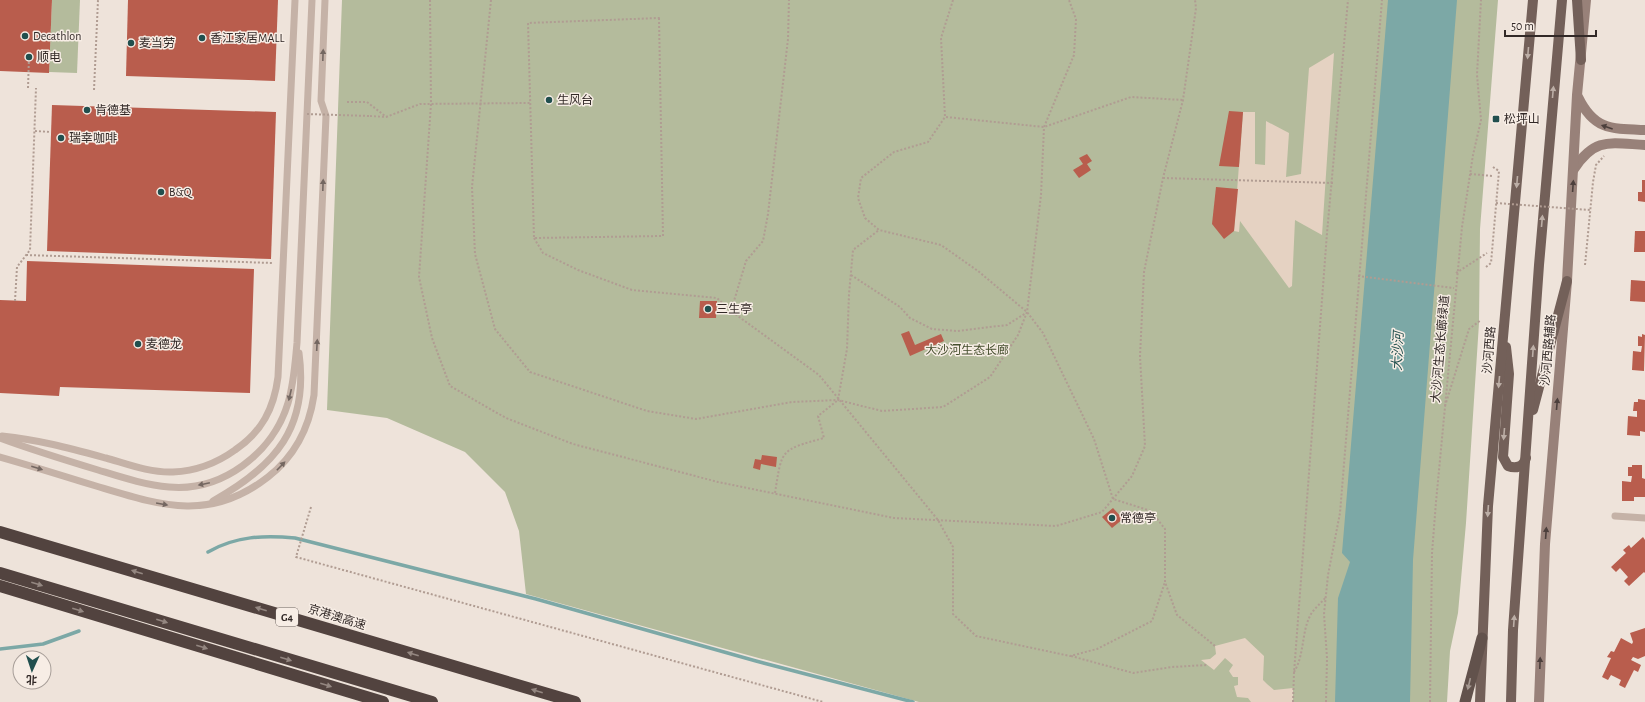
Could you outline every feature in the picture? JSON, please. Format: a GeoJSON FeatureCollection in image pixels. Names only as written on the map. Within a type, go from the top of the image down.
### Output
{"type":"FeatureCollection","features":[{"type":"Feature","properties":{"kind":"highway","name":"京港澳高速"},"geometry":{"type":"LineString","coordinates":[[0,532],[575,702]]}},
{"type":"Feature","properties":{"kind":"highway"},"geometry":{"type":"LineString","coordinates":[[0,573],[432,702]]}},
{"type":"Feature","properties":{"kind":"highway"},"geometry":{"type":"LineString","coordinates":[[0,586],[384,702]]}},
{"type":"Feature","properties":{"kind":"highway"},"geometry":{"type":"LineString","coordinates":[[1464,702],[1482,638]]}},
{"type":"Feature","properties":{"kind":"main road","name":"沙河西路"},"geometry":{"type":"LineString","coordinates":[[1480,702],[1488,506],[1533,0]]}},
{"type":"Feature","properties":{"kind":"main road"},"geometry":{"type":"LineString","coordinates":[[1511,702],[1513,623],[1528,432],[1538,265],[1562,0]]}},
{"type":"Feature","properties":{"kind":"main road"},"geometry":{"type":"LineString","coordinates":[[1577,0],[1581,60]]}},
{"type":"Feature","properties":{"kind":"main road","name":"沙河西路辅路"},"geometry":{"type":"LineString","coordinates":[[1539,702],[1546,544],[1567,281],[1577,95],[1586,0]]}},
{"type":"Feature","properties":{"kind":"main road"},"geometry":{"type":"LineString","coordinates":[[1577,95],[1590,117],[1602,126],[1618,130],[1645,130]]}},
{"type":"Feature","properties":{"kind":"main road"},"geometry":{"type":"LineString","coordinates":[[1574,169],[1585,153],[1596,146],[1613,143],[1645,145]]}},
{"type":"Feature","properties":{"kind":"main road"},"geometry":{"type":"LineString","coordinates":[[1528,432],[1567,281]]}},
{"type":"Feature","properties":{"kind":"main road"},"geometry":{"type":"LineString","coordinates":[[1504,326],[1509,374],[1503,457],[1508,466],[1516,468],[1523,464],[1526,457]]}},
{"type":"Feature","properties":{"kind":"main road"},"geometry":{"type":"LineString","coordinates":[[1480,678],[1486,702]]}},
{"type":"Feature","properties":{"kind":"lane"},"geometry":{"type":"LineString","coordinates":[[0,437],[41,440],[148,470],[173,472],[190,470],[226,457],[241,446],[263,424],[276,396],[295,0]]}},
{"type":"Feature","properties":{"kind":"lane"},"geometry":{"type":"LineString","coordinates":[[0,437],[26,448],[151,485],[170,488],[210,482],[228,475],[244,465],[272,436],[281,421],[288,403],[297,343],[312,0]]}},
{"type":"Feature","properties":{"kind":"lane"},"geometry":{"type":"LineString","coordinates":[[0,456],[161,504],[185,507],[205,505],[244,493],[276,472],[289,457],[307,427],[314,395],[326,116],[321,101],[325,0]]}},
{"type":"Feature","properties":{"kind":"lane"},"geometry":{"type":"LineString","coordinates":[[205,505],[226,494],[268,461],[289,433],[295,420],[301,388],[297,343]]}},
{"type":"Feature","properties":{"kind":"lane"},"geometry":{"type":"LineString","coordinates":[[1615,516],[1645,518]]}},
{"type":"Feature","properties":{"kind":"path"},"geometry":{"type":"LineString","coordinates":[[94,90],[98,0]]}},
{"type":"Feature","properties":{"kind":"path"},"geometry":{"type":"LineString","coordinates":[[430,0],[431,104],[420,277],[432,338],[450,386],[506,418],[573,444],[718,482],[894,518],[1056,526],[1102,512],[1132,476],[1145,446],[1140,356],[1144,272],[1163,178],[1183,100],[1196,8],[1195,0]]}},
{"type":"Feature","properties":{"kind":"path"},"geometry":{"type":"LineString","coordinates":[[491,0],[472,187],[475,254],[495,329],[530,372],[647,411],[696,419],[792,402],[838,400],[882,411],[943,407],[990,377],[1018,336],[1027,312],[1041,196],[1044,127],[1074,55],[1076,19],[1069,0]]}},
{"type":"Feature","properties":{"kind":"path"},"geometry":{"type":"LineString","coordinates":[[731,311],[746,261],[763,241],[768,214],[788,40],[789,0]]}},
{"type":"Feature","properties":{"kind":"path"},"geometry":{"type":"LineString","coordinates":[[953,0],[941,38],[945,117],[928,142],[894,152],[861,178],[858,198],[865,218],[879,230],[941,246],[978,271],[1027,312],[1043,333],[1094,439],[1113,499]]}},
{"type":"Feature","properties":{"kind":"path"},"geometry":{"type":"LineString","coordinates":[[1293,702],[1327,233],[1333,183],[1348,0]]}},
{"type":"Feature","properties":{"kind":"path"},"geometry":{"type":"LineString","coordinates":[[1326,702],[1328,658],[1324,614],[1328,575],[1340,513],[1358,276],[1382,0]]}},
{"type":"Feature","properties":{"kind":"path","name":"大沙河生态长廊绿道"},"geometry":{"type":"LineString","coordinates":[[1430,702],[1432,553],[1456,273],[1470,174],[1481,120],[1477,75],[1481,0]]}},
{"type":"Feature","properties":{"kind":"path"},"geometry":{"type":"LineString","coordinates":[[534,238],[663,236],[659,18],[528,23],[534,238],[543,252],[578,270],[632,290],[717,298],[731,311],[819,375],[938,520],[953,548],[953,614],[976,636],[1070,656],[1133,673],[1172,667],[1207,665]]}},
{"type":"Feature","properties":{"kind":"path"},"geometry":{"type":"LineString","coordinates":[[28,88],[29,57]]}},
{"type":"Feature","properties":{"kind":"path"},"geometry":{"type":"LineString","coordinates":[[15,301],[17,267],[30,250],[36,88]]}},
{"type":"Feature","properties":{"kind":"path"},"geometry":{"type":"LineString","coordinates":[[945,117],[1044,127],[1131,97],[1183,100]]}},
{"type":"Feature","properties":{"kind":"path"},"geometry":{"type":"LineString","coordinates":[[347,102],[367,102],[386,117]]}},
{"type":"Feature","properties":{"kind":"path"},"geometry":{"type":"LineString","coordinates":[[307,114],[386,117],[420,104],[530,102]]}},
{"type":"Feature","properties":{"kind":"path"},"geometry":{"type":"LineString","coordinates":[[35,131],[51,132]]}},
{"type":"Feature","properties":{"kind":"path"},"geometry":{"type":"LineString","coordinates":[[1486,267],[1491,263],[1499,171],[1493,167]]}},
{"type":"Feature","properties":{"kind":"path"},"geometry":{"type":"LineString","coordinates":[[1470,174],[1493,176]]}},
{"type":"Feature","properties":{"kind":"path"},"geometry":{"type":"LineString","coordinates":[[1163,178],[1333,183]]}},
{"type":"Feature","properties":{"kind":"path"},"geometry":{"type":"LineString","coordinates":[[1585,265],[1593,182]]}},
{"type":"Feature","properties":{"kind":"path"},"geometry":{"type":"LineString","coordinates":[[1496,203],[1590,210]]}},
{"type":"Feature","properties":{"kind":"path"},"geometry":{"type":"LineString","coordinates":[[775,494],[782,457],[787,450],[824,438],[818,416],[838,400],[847,349],[853,250],[879,230]]}},
{"type":"Feature","properties":{"kind":"path"},"geometry":{"type":"LineString","coordinates":[[1456,273],[1487,253]]}},
{"type":"Feature","properties":{"kind":"path"},"geometry":{"type":"LineString","coordinates":[[26,255],[283,264]]}},
{"type":"Feature","properties":{"kind":"path"},"geometry":{"type":"LineString","coordinates":[[851,275],[900,308],[910,318],[932,329],[957,331],[1007,325],[1027,312]]}},
{"type":"Feature","properties":{"kind":"path"},"geometry":{"type":"LineString","coordinates":[[1358,276],[1455,288]]}},
{"type":"Feature","properties":{"kind":"path"},"geometry":{"type":"LineString","coordinates":[[1443,411],[1469,329],[1481,320]]}},
{"type":"Feature","properties":{"kind":"path"},"geometry":{"type":"LineString","coordinates":[[1070,656],[1097,650],[1152,621],[1165,582],[1165,529],[1151,511],[1113,499]]}},
{"type":"Feature","properties":{"kind":"path"},"geometry":{"type":"LineString","coordinates":[[311,507],[296,557],[823,702]]}},
{"type":"Feature","properties":{"kind":"path"},"geometry":{"type":"LineString","coordinates":[[1165,582],[1178,615],[1215,646]]}},
{"type":"Feature","properties":{"kind":"path"},"geometry":{"type":"LineString","coordinates":[[1294,673],[1300,662],[1308,624],[1312,614],[1327,596]]}},
{"type":"Feature","properties":{"kind":"green space"},"geometry":{"type":"Polygon","coordinates":[[[52,0],[80,0],[77,73],[49,72],[52,0]]]}},
{"type":"Feature","properties":{"kind":"green space","name":"大沙河生态长廊"},"geometry":{"type":"Polygon","coordinates":[[[342,0],[1498,0],[1480,229],[1479,323],[1466,523],[1458,613],[1450,651],[1447,702],[919,702],[526,594],[519,531],[505,492],[465,452],[387,418],[327,410],[342,0]]]}},
{"type":"Feature","properties":{"kind":"shaded area"},"geometry":{"type":"Polygon","coordinates":[[[1334,53],[1322,235],[1295,220],[1292,286],[1289,288],[1240,221],[1239,232],[1234,231],[1243,112],[1255,112],[1255,164],[1265,165],[1266,121],[1289,133],[1286,177],[1301,174],[1309,68],[1334,53]]]}},
{"type":"Feature","properties":{"kind":"shaded area"},"geometry":{"type":"Polygon","coordinates":[[[1245,638],[1264,656],[1263,680],[1274,690],[1293,688],[1293,702],[1251,702],[1248,698],[1237,697],[1234,686],[1238,685],[1238,677],[1233,677],[1229,671],[1233,665],[1225,658],[1214,670],[1201,660],[1210,659],[1216,654],[1215,646],[1245,638]]]}},
{"type":"Feature","properties":{"kind":"water","name":"大沙河"},"geometry":{"type":"Polygon","coordinates":[[[1388,0],[1457,0],[1413,560],[1410,702],[1335,702],[1338,598],[1350,562],[1342,553],[1388,0]]]}},
{"type":"Feature","properties":{"kind":"building","name":"Decathlon"},"geometry":{"type":"Polygon","coordinates":[[[0,0],[52,0],[49,73],[0,71],[0,0]]]}},
{"type":"Feature","properties":{"kind":"building","name":"香江家居MALL"},"geometry":{"type":"Polygon","coordinates":[[[128,0],[278,0],[275,81],[126,76],[128,0]]]}},
{"type":"Feature","properties":{"kind":"building","name":"B&Q"},"geometry":{"type":"Polygon","coordinates":[[[52,105],[276,112],[271,259],[47,251],[52,105]]]}},
{"type":"Feature","properties":{"kind":"building"},"geometry":{"type":"Polygon","coordinates":[[[1229,111],[1243,112],[1239,167],[1219,166],[1229,111]]]}},
{"type":"Feature","properties":{"kind":"building"},"geometry":{"type":"Polygon","coordinates":[[[1087,154],[1092,161],[1087,164],[1091,170],[1079,178],[1073,170],[1083,164],[1079,158],[1087,154]]]}},
{"type":"Feature","properties":{"kind":"building"},"geometry":{"type":"Polygon","coordinates":[[[1642,180],[1645,180],[1645,202],[1638,201],[1638,192],[1642,192],[1642,180]]]}},
{"type":"Feature","properties":{"kind":"building"},"geometry":{"type":"Polygon","coordinates":[[[1216,187],[1238,189],[1234,231],[1224,239],[1212,224],[1216,187]]]}},
{"type":"Feature","properties":{"kind":"building"},"geometry":{"type":"Polygon","coordinates":[[[1635,231],[1645,231],[1645,252],[1634,252],[1635,231]]]}},
{"type":"Feature","properties":{"kind":"building","name":"麦德龙"},"geometry":{"type":"Polygon","coordinates":[[[27,261],[254,269],[250,393],[60,387],[59,396],[0,393],[0,300],[26,301],[27,261]]]}},
{"type":"Feature","properties":{"kind":"building"},"geometry":{"type":"Polygon","coordinates":[[[1631,280],[1645,281],[1645,302],[1630,301],[1631,280]]]}},
{"type":"Feature","properties":{"kind":"building","name":"三生亭"},"geometry":{"type":"Polygon","coordinates":[[[700,301],[717,301],[716,318],[699,318],[700,301]]]}},
{"type":"Feature","properties":{"kind":"building"},"geometry":{"type":"Polygon","coordinates":[[[909,331],[915,345],[941,334],[944,341],[910,356],[901,334],[909,331]]]}},
{"type":"Feature","properties":{"kind":"building"},"geometry":{"type":"Polygon","coordinates":[[[1642,334],[1645,335],[1644,371],[1632,370],[1633,351],[1641,352],[1642,346],[1638,346],[1638,336],[1642,337],[1642,334]]]}},
{"type":"Feature","properties":{"kind":"building"},"geometry":{"type":"Polygon","coordinates":[[[1638,399],[1645,400],[1645,432],[1640,431],[1640,436],[1627,435],[1628,416],[1637,417],[1637,411],[1633,411],[1634,402],[1638,402],[1638,399]]]}},
{"type":"Feature","properties":{"kind":"building"},"geometry":{"type":"Polygon","coordinates":[[[762,455],[777,457],[776,467],[761,464],[760,470],[753,468],[755,459],[761,460],[762,455]]]}},
{"type":"Feature","properties":{"kind":"building"},"geometry":{"type":"Polygon","coordinates":[[[1632,465],[1642,465],[1642,478],[1645,479],[1645,497],[1634,497],[1634,501],[1622,501],[1622,481],[1631,482],[1632,476],[1628,476],[1628,467],[1632,467],[1632,465]]]}},
{"type":"Feature","properties":{"kind":"building","name":"常德亭"},"geometry":{"type":"Polygon","coordinates":[[[1113,508],[1123,519],[1112,528],[1102,517],[1113,508]]]}},
{"type":"Feature","properties":{"kind":"building"},"geometry":{"type":"Polygon","coordinates":[[[1643,537],[1645,540],[1645,573],[1644,572],[1629,586],[1624,581],[1628,577],[1620,568],[1616,572],[1611,567],[1626,553],[1623,550],[1629,545],[1631,548],[1643,537]]]}},
{"type":"Feature","properties":{"kind":"building"},"geometry":{"type":"Polygon","coordinates":[[[1645,628],[1645,656],[1638,659],[1633,657],[1631,660],[1641,665],[1638,672],[1634,670],[1625,688],[1619,685],[1621,680],[1611,675],[1608,680],[1602,677],[1611,658],[1607,657],[1611,651],[1614,652],[1621,638],[1632,644],[1633,642],[1630,633],[1645,628]]]}},
{"type":"Feature","properties":{"kind":"waterway"},"geometry":{"type":"LineString","coordinates":[[208,552],[229,543],[250,538],[295,538],[536,599],[756,661],[913,702]]}},
{"type":"Feature","properties":{"kind":"waterway"},"geometry":{"type":"LineString","coordinates":[[0,649],[43,644],[79,631]]}},
{"type":"Feature","properties":{"kind":"place","name":"Decathlon"},"geometry":{"type":"Point","coordinates":[25,36]}},
{"type":"Feature","properties":{"kind":"place","name":"香江家居MALL"},"geometry":{"type":"Point","coordinates":[202,38]}},
{"type":"Feature","properties":{"kind":"place","name":"麦当劳"},"geometry":{"type":"Point","coordinates":[131,43]}},
{"type":"Feature","properties":{"kind":"place","name":"顺电"},"geometry":{"type":"Point","coordinates":[29,57]}},
{"type":"Feature","properties":{"kind":"place","name":"生风台"},"geometry":{"type":"Point","coordinates":[549,100]}},
{"type":"Feature","properties":{"kind":"place","name":"肯德基"},"geometry":{"type":"Point","coordinates":[87,110]}},
{"type":"Feature","properties":{"kind":"place","name":"松坪山"},"geometry":{"type":"Point","coordinates":[1496,119]}},
{"type":"Feature","properties":{"kind":"place","name":"瑞幸咖啡"},"geometry":{"type":"Point","coordinates":[61,138]}},
{"type":"Feature","properties":{"kind":"place","name":"B&Q"},"geometry":{"type":"Point","coordinates":[161,192]}},
{"type":"Feature","properties":{"kind":"place","name":"三生亭"},"geometry":{"type":"Point","coordinates":[708,309]}},
{"type":"Feature","properties":{"kind":"place","name":"麦德龙"},"geometry":{"type":"Point","coordinates":[138,344]}},
{"type":"Feature","properties":{"kind":"place","name":"常德亭"},"geometry":{"type":"Point","coordinates":[1112,518]}}]}
